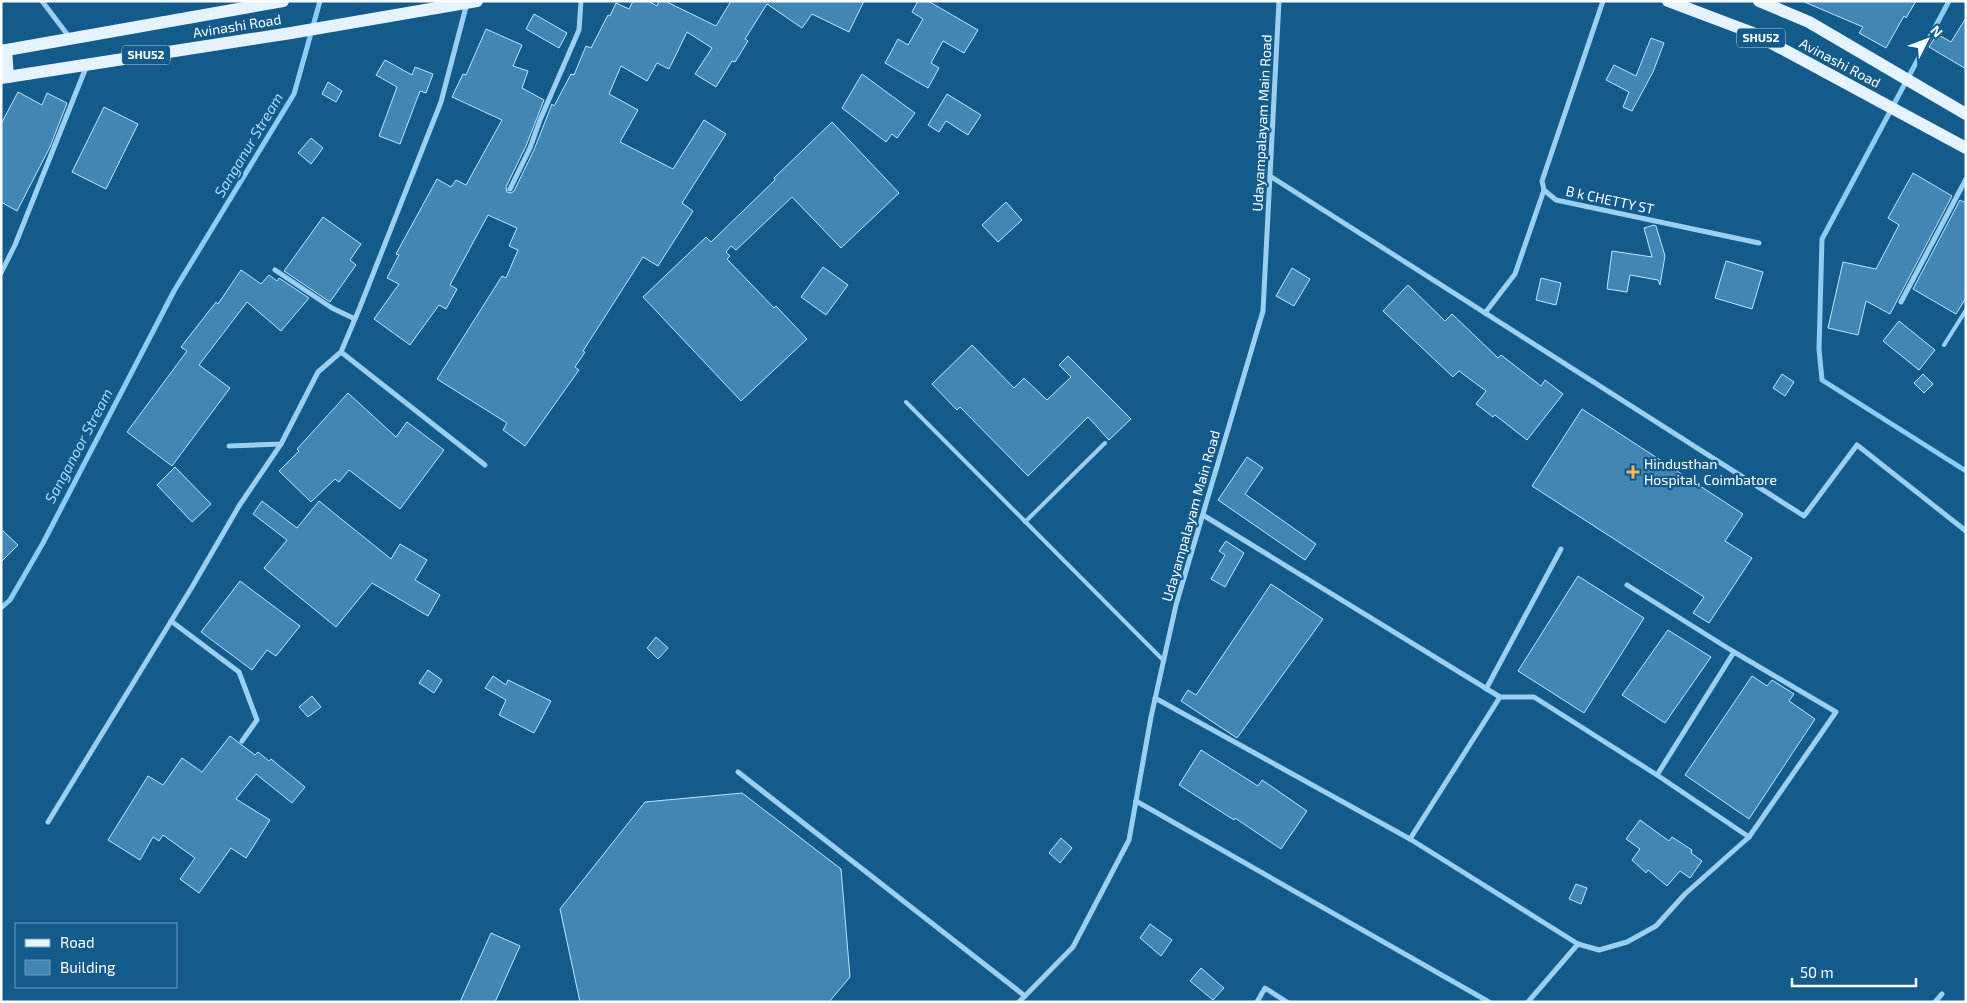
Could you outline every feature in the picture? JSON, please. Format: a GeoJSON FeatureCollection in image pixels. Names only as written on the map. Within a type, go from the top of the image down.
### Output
{"type":"FeatureCollection","features":[{"type":"Feature","properties":{"kind":"main road","name":"Avinashi Road"},"geometry":{"type":"LineString","coordinates":[[3,51],[252,4],[284,1]]}},
{"type":"Feature","properties":{"kind":"main road","name":"Avinashi Road"},"geometry":{"type":"LineString","coordinates":[[1668,1],[1753,33],[1966,148]]}},
{"type":"Feature","properties":{"kind":"main road","name":"Avinashi Road"},"geometry":{"type":"LineString","coordinates":[[5,77],[335,26],[472,2]]}},
{"type":"Feature","properties":{"kind":"main road","name":"Avinashi Road"},"geometry":{"type":"LineString","coordinates":[[1761,2],[1809,22],[1966,114]]}},
{"type":"Feature","properties":{"kind":"main road"},"geometry":{"type":"LineString","coordinates":[[3,51],[5,77]]}},
{"type":"Feature","properties":{"kind":"street"},"geometry":{"type":"LineString","coordinates":[[42,1],[70,39]]}},
{"type":"Feature","properties":{"kind":"street"},"geometry":{"type":"LineString","coordinates":[[510,189],[530,148],[540,120],[579,30],[581,1]]}},
{"type":"Feature","properties":{"kind":"street","name":"Udayampalayam Main Road"},"geometry":{"type":"LineString","coordinates":[[1019,1002],[1074,947],[1129,840],[1155,698],[1176,605],[1263,311],[1278,1]]}},
{"type":"Feature","properties":{"kind":"street"},"geometry":{"type":"LineString","coordinates":[[1485,313],[1515,274],[1544,190],[1542,181],[1604,1]]}},
{"type":"Feature","properties":{"kind":"street"},"geometry":{"type":"LineString","coordinates":[[48,822],[171,622],[239,506],[281,444],[318,372],[341,352],[441,102],[472,2]]}},
{"type":"Feature","properties":{"kind":"street"},"geometry":{"type":"LineString","coordinates":[[1,273],[15,245],[87,65]]}},
{"type":"Feature","properties":{"kind":"street"},"geometry":{"type":"LineString","coordinates":[[1270,176],[1804,516],[1857,445],[1966,532]]}},
{"type":"Feature","properties":{"kind":"street"},"geometry":{"type":"LineString","coordinates":[[1901,302],[1966,179]]}},
{"type":"Feature","properties":{"kind":"street","name":"B k CHETTY ST"},"geometry":{"type":"LineString","coordinates":[[1544,190],[1556,200],[1759,243]]}},
{"type":"Feature","properties":{"kind":"street"},"geometry":{"type":"LineString","coordinates":[[275,270],[332,308],[355,319]]}},
{"type":"Feature","properties":{"kind":"street"},"geometry":{"type":"LineString","coordinates":[[341,352],[485,465]]}},
{"type":"Feature","properties":{"kind":"street"},"geometry":{"type":"LineString","coordinates":[[229,446],[281,444]]}},
{"type":"Feature","properties":{"kind":"street"},"geometry":{"type":"LineString","coordinates":[[1202,515],[1500,698],[1534,697],[1657,775],[1750,838]]}},
{"type":"Feature","properties":{"kind":"street"},"geometry":{"type":"LineString","coordinates":[[1486,689],[1561,549]]}},
{"type":"Feature","properties":{"kind":"street"},"geometry":{"type":"LineString","coordinates":[[1155,698],[1410,839],[1578,944],[1599,950],[1627,942],[1656,926],[1685,894],[1750,838],[1836,712],[1734,652],[1628,585]]}},
{"type":"Feature","properties":{"kind":"street"},"geometry":{"type":"LineString","coordinates":[[171,622],[240,672],[257,720],[242,741]]}},
{"type":"Feature","properties":{"kind":"street"},"geometry":{"type":"LineString","coordinates":[[1657,775],[1734,652]]}},
{"type":"Feature","properties":{"kind":"street"},"geometry":{"type":"LineString","coordinates":[[1410,839],[1500,698]]}},
{"type":"Feature","properties":{"kind":"street"},"geometry":{"type":"LineString","coordinates":[[738,772],[1025,996]]}},
{"type":"Feature","properties":{"kind":"street"},"geometry":{"type":"LineString","coordinates":[[1136,801],[1488,1002]]}},
{"type":"Feature","properties":{"kind":"street"},"geometry":{"type":"LineString","coordinates":[[1528,1002],[1578,944]]}},
{"type":"Feature","properties":{"kind":"street"},"geometry":{"type":"LineString","coordinates":[[1257,1002],[1265,988],[1287,1002]]}},
{"type":"Feature","properties":{"kind":"street"},"geometry":{"type":"LineString","coordinates":[[1935,1002],[1942,994]]}},
{"type":"Feature","properties":{"kind":"lane"},"geometry":{"type":"LineString","coordinates":[[1944,345],[1966,310]]}},
{"type":"Feature","properties":{"kind":"lane"},"geometry":{"type":"LineString","coordinates":[[906,402],[1164,660]]}},
{"type":"Feature","properties":{"kind":"lane"},"geometry":{"type":"LineString","coordinates":[[1025,522],[1105,444]]}},
{"type":"Feature","properties":{"kind":"building"},"geometry":{"type":"Polygon","coordinates":[[[633,1],[648,1],[657,6],[659,1],[665,1],[716,26],[731,1],[864,1],[849,32],[812,14],[802,28],[767,4],[745,39],[748,41],[735,62],[732,61],[716,87],[695,74],[712,48],[687,32],[669,69],[657,63],[647,81],[621,66],[609,94],[638,110],[620,142],[673,169],[704,120],[726,134],[682,203],[693,211],[658,266],[643,257],[583,351],[585,352],[575,367],[579,370],[525,446],[503,430],[507,423],[437,379],[502,276],[506,278],[518,250],[509,246],[517,228],[488,215],[450,285],[457,289],[446,309],[439,305],[410,345],[374,319],[399,284],[387,278],[399,255],[396,254],[437,179],[451,187],[456,180],[466,185],[502,120],[452,97],[463,74],[466,75],[486,29],[522,45],[513,66],[528,71],[522,88],[544,100],[526,146],[506,187],[507,192],[511,193],[514,191],[534,150],[552,104],[554,106],[571,74],[574,75],[586,46],[591,48],[616,3],[629,9],[633,1]]]}},
{"type":"Feature","properties":{"kind":"building"},"geometry":{"type":"Polygon","coordinates":[[[918,1],[928,1],[978,30],[964,53],[943,41],[931,63],[939,68],[928,88],[885,63],[898,39],[908,45],[923,19],[912,12],[918,1]]]}},
{"type":"Feature","properties":{"kind":"building"},"geometry":{"type":"Polygon","coordinates":[[[1802,1],[1916,1],[1906,18],[1904,16],[1886,48],[1859,33],[1863,27],[1802,1]]]}},
{"type":"Feature","properties":{"kind":"building"},"geometry":{"type":"Polygon","coordinates":[[[534,14],[567,33],[559,48],[526,29],[534,14]]]}},
{"type":"Feature","properties":{"kind":"building"},"geometry":{"type":"Polygon","coordinates":[[[1966,18],[1966,69],[1929,47],[1937,34],[1951,42],[1966,18]]]}},
{"type":"Feature","properties":{"kind":"building"},"geometry":{"type":"Polygon","coordinates":[[[1651,38],[1664,43],[1653,72],[1632,111],[1623,107],[1629,92],[1606,80],[1614,65],[1636,76],[1651,38]]]}},
{"type":"Feature","properties":{"kind":"building"},"geometry":{"type":"Polygon","coordinates":[[[385,60],[412,75],[415,67],[433,74],[426,93],[420,91],[400,144],[379,136],[397,87],[376,75],[385,60]]]}},
{"type":"Feature","properties":{"kind":"building"},"geometry":{"type":"Polygon","coordinates":[[[862,74],[915,113],[897,138],[892,134],[886,142],[842,108],[862,74]]]}},
{"type":"Feature","properties":{"kind":"building"},"geometry":{"type":"Polygon","coordinates":[[[328,82],[342,91],[336,102],[322,94],[328,82]]]}},
{"type":"Feature","properties":{"kind":"building"},"geometry":{"type":"Polygon","coordinates":[[[18,92],[42,105],[47,93],[67,103],[50,147],[17,211],[1,202],[1,124],[18,92]]]}},
{"type":"Feature","properties":{"kind":"building"},"geometry":{"type":"Polygon","coordinates":[[[947,94],[981,115],[968,135],[946,121],[939,132],[928,125],[947,94]]]}},
{"type":"Feature","properties":{"kind":"building"},"geometry":{"type":"Polygon","coordinates":[[[104,107],[138,124],[106,189],[72,172],[104,107]]]}},
{"type":"Feature","properties":{"kind":"building"},"geometry":{"type":"Polygon","coordinates":[[[832,122],[899,193],[841,248],[792,197],[736,250],[731,246],[726,252],[730,256],[727,259],[807,339],[741,401],[643,297],[706,237],[711,242],[832,122]]]}},
{"type":"Feature","properties":{"kind":"building"},"geometry":{"type":"Polygon","coordinates":[[[311,138],[323,148],[311,164],[298,153],[311,138]]]}},
{"type":"Feature","properties":{"kind":"building"},"geometry":{"type":"Polygon","coordinates":[[[1913,173],[1952,196],[1890,314],[1866,301],[1858,335],[1828,328],[1843,262],[1876,269],[1899,225],[1888,218],[1913,173]]]}},
{"type":"Feature","properties":{"kind":"building"},"geometry":{"type":"Polygon","coordinates":[[[1960,200],[1966,203],[1966,298],[1956,314],[1913,289],[1960,200]]]}},
{"type":"Feature","properties":{"kind":"building"},"geometry":{"type":"Polygon","coordinates":[[[1006,202],[1022,220],[998,242],[982,225],[1006,202]]]}},
{"type":"Feature","properties":{"kind":"building"},"geometry":{"type":"Polygon","coordinates":[[[323,217],[361,244],[350,260],[356,265],[330,302],[284,271],[323,217]]]}},
{"type":"Feature","properties":{"kind":"building"},"geometry":{"type":"Polygon","coordinates":[[[1656,226],[1665,256],[1660,285],[1658,280],[1630,275],[1627,292],[1607,289],[1612,251],[1652,257],[1644,228],[1656,226]]]}},
{"type":"Feature","properties":{"kind":"building"},"geometry":{"type":"Polygon","coordinates":[[[1726,261],[1763,272],[1752,309],[1715,298],[1726,261]]]}},
{"type":"Feature","properties":{"kind":"building"},"geometry":{"type":"Polygon","coordinates":[[[823,267],[848,285],[826,315],[801,297],[823,267]]]}},
{"type":"Feature","properties":{"kind":"building"},"geometry":{"type":"Polygon","coordinates":[[[1292,268],[1310,279],[1294,306],[1276,296],[1292,268]]]}},
{"type":"Feature","properties":{"kind":"building"},"geometry":{"type":"Polygon","coordinates":[[[241,270],[261,284],[269,275],[277,281],[279,278],[309,298],[281,331],[247,302],[199,365],[230,388],[172,466],[127,432],[187,351],[181,347],[216,302],[218,304],[241,270]]]}},
{"type":"Feature","properties":{"kind":"building"},"geometry":{"type":"Polygon","coordinates":[[[1541,278],[1561,283],[1556,305],[1536,300],[1541,278]]]}},
{"type":"Feature","properties":{"kind":"building"},"geometry":{"type":"Polygon","coordinates":[[[1408,285],[1445,321],[1452,314],[1498,358],[1501,355],[1541,386],[1545,380],[1563,394],[1527,440],[1495,415],[1493,417],[1476,404],[1486,391],[1459,371],[1453,377],[1383,311],[1408,285]]]}},
{"type":"Feature","properties":{"kind":"building"},"geometry":{"type":"Polygon","coordinates":[[[1899,321],[1935,350],[1919,370],[1883,341],[1899,321]]]}},
{"type":"Feature","properties":{"kind":"building"},"geometry":{"type":"Polygon","coordinates":[[[972,345],[1014,388],[1024,378],[1047,400],[1071,377],[1059,365],[1068,356],[1131,419],[1109,440],[1088,417],[1028,476],[960,407],[957,410],[932,384],[972,345]]]}},
{"type":"Feature","properties":{"kind":"building"},"geometry":{"type":"Polygon","coordinates":[[[1782,374],[1794,382],[1785,396],[1773,388],[1782,374]]]}},
{"type":"Feature","properties":{"kind":"building"},"geometry":{"type":"Polygon","coordinates":[[[1923,374],[1933,384],[1924,393],[1914,383],[1923,374]]]}},
{"type":"Feature","properties":{"kind":"building"},"geometry":{"type":"Polygon","coordinates":[[[348,393],[396,437],[407,422],[444,450],[400,509],[349,470],[339,482],[335,479],[311,502],[279,471],[299,451],[297,449],[348,393]]]}},
{"type":"Feature","properties":{"kind":"building"},"geometry":{"type":"Polygon","coordinates":[[[1582,409],[1743,514],[1725,541],[1752,558],[1709,623],[1693,613],[1704,597],[1532,486],[1582,409]]]}},
{"type":"Feature","properties":{"kind":"building"},"geometry":{"type":"Polygon","coordinates":[[[1247,457],[1263,468],[1245,494],[1316,544],[1305,560],[1218,500],[1247,457]]]}},
{"type":"Feature","properties":{"kind":"building"},"geometry":{"type":"Polygon","coordinates":[[[175,467],[211,504],[192,522],[157,485],[175,467]]]}},
{"type":"Feature","properties":{"kind":"building"},"geometry":{"type":"Polygon","coordinates":[[[262,501],[297,528],[319,501],[391,559],[400,544],[427,560],[415,580],[440,595],[428,616],[372,583],[336,627],[264,568],[287,540],[253,514],[262,501]]]}},
{"type":"Feature","properties":{"kind":"building"},"geometry":{"type":"Polygon","coordinates":[[[1,529],[18,545],[1,562],[1,529]]]}},
{"type":"Feature","properties":{"kind":"building"},"geometry":{"type":"Polygon","coordinates":[[[1226,541],[1244,553],[1225,587],[1211,579],[1225,555],[1219,551],[1226,541]]]}},
{"type":"Feature","properties":{"kind":"building"},"geometry":{"type":"Polygon","coordinates":[[[1578,576],[1644,618],[1584,713],[1518,671],[1578,576]]]}},
{"type":"Feature","properties":{"kind":"building"},"geometry":{"type":"Polygon","coordinates":[[[240,581],[300,626],[276,656],[267,650],[252,670],[201,632],[240,581]]]}},
{"type":"Feature","properties":{"kind":"building"},"geometry":{"type":"Polygon","coordinates":[[[1271,584],[1323,619],[1237,738],[1181,701],[1188,690],[1196,695],[1271,584]]]}},
{"type":"Feature","properties":{"kind":"building"},"geometry":{"type":"Polygon","coordinates":[[[1668,630],[1711,657],[1665,723],[1622,695],[1668,630]]]}},
{"type":"Feature","properties":{"kind":"building"},"geometry":{"type":"Polygon","coordinates":[[[656,637],[668,648],[658,659],[647,648],[656,637]]]}},
{"type":"Feature","properties":{"kind":"building"},"geometry":{"type":"Polygon","coordinates":[[[428,670],[442,680],[434,693],[419,683],[428,670]]]}},
{"type":"Feature","properties":{"kind":"building"},"geometry":{"type":"Polygon","coordinates":[[[493,676],[506,685],[508,680],[551,701],[534,733],[499,715],[506,700],[485,688],[493,676]]]}},
{"type":"Feature","properties":{"kind":"building"},"geometry":{"type":"Polygon","coordinates":[[[1752,676],[1767,686],[1772,680],[1794,694],[1789,701],[1815,719],[1749,819],[1685,775],[1752,676]]]}},
{"type":"Feature","properties":{"kind":"building"},"geometry":{"type":"Polygon","coordinates":[[[312,696],[321,707],[308,717],[299,707],[312,696]]]}},
{"type":"Feature","properties":{"kind":"building"},"geometry":{"type":"Polygon","coordinates":[[[230,736],[255,755],[258,752],[269,761],[271,759],[305,787],[292,803],[256,774],[236,799],[270,820],[246,858],[231,848],[199,893],[180,879],[195,858],[163,835],[159,841],[153,837],[140,860],[108,840],[148,776],[163,785],[182,758],[202,772],[230,736]]]}},
{"type":"Feature","properties":{"kind":"building"},"geometry":{"type":"Polygon","coordinates":[[[1201,750],[1258,786],[1262,780],[1307,811],[1281,849],[1235,818],[1234,820],[1179,785],[1201,750]]]}},
{"type":"Feature","properties":{"kind":"building"},"geometry":{"type":"Polygon","coordinates":[[[742,793],[841,869],[850,977],[829,1002],[580,1002],[560,909],[645,802],[742,793]]]}},
{"type":"Feature","properties":{"kind":"building"},"geometry":{"type":"Polygon","coordinates":[[[1640,820],[1669,841],[1672,837],[1692,850],[1691,853],[1702,861],[1690,878],[1680,871],[1667,886],[1648,870],[1646,873],[1632,860],[1640,849],[1626,839],[1640,820]]]}},
{"type":"Feature","properties":{"kind":"building"},"geometry":{"type":"Polygon","coordinates":[[[1061,838],[1072,848],[1060,863],[1049,853],[1061,838]]]}},
{"type":"Feature","properties":{"kind":"building"},"geometry":{"type":"Polygon","coordinates":[[[1576,884],[1587,888],[1581,904],[1569,899],[1576,884]]]}},
{"type":"Feature","properties":{"kind":"building"},"geometry":{"type":"Polygon","coordinates":[[[1150,924],[1172,940],[1161,956],[1140,938],[1150,924]]]}},
{"type":"Feature","properties":{"kind":"building"},"geometry":{"type":"Polygon","coordinates":[[[491,933],[520,946],[495,1002],[460,1002],[491,933]]]}},
{"type":"Feature","properties":{"kind":"building"},"geometry":{"type":"Polygon","coordinates":[[[1201,968],[1224,988],[1213,1000],[1190,981],[1201,968]]]}},
{"type":"Feature","properties":{"kind":"waterway","name":"Sanganoor Stream"},"geometry":{"type":"LineString","coordinates":[[1,608],[10,600],[43,543],[174,291],[294,94],[320,1]]}},
{"type":"Feature","properties":{"kind":"waterway"},"geometry":{"type":"LineString","coordinates":[[1949,1],[1822,239],[1819,349],[1822,380],[1966,471]]}},
{"type":"Feature","properties":{"kind":"place","name":"Hindusthan Hospital, Coimbatore"},"geometry":{"type":"Point","coordinates":[1633,472]}},
{"type":"Feature","properties":{"kind":"water label","name":"Sanganur Stream"},"geometry":{"type":"Point","coordinates":[249,145]}}]}
